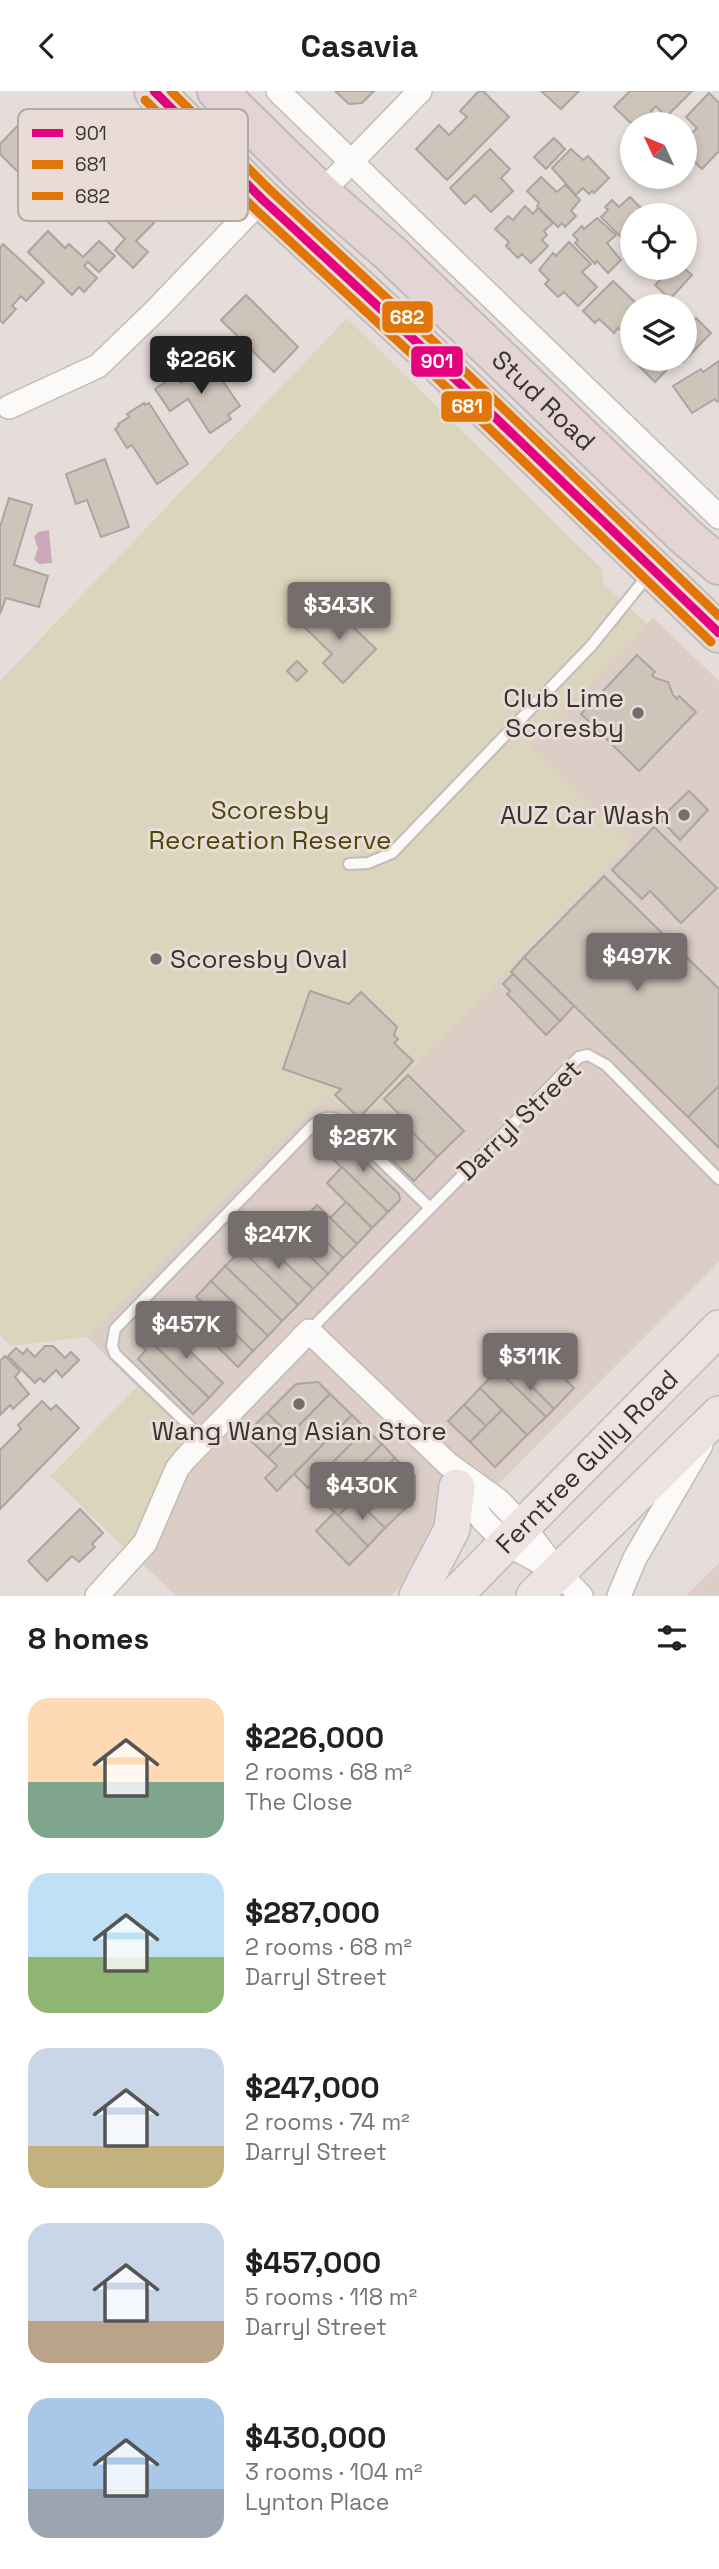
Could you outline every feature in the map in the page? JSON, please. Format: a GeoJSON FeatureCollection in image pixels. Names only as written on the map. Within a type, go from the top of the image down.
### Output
{"type":"FeatureCollection","features":[{"type":"Feature","properties":{"kind":"highway","name":"Stud Road"},"geometry":{"type":"LineString","coordinates":[[155,91],[173,109]]}},
{"type":"Feature","properties":{"kind":"highway","name":"Stud Road"},"geometry":{"type":"LineString","coordinates":[[217,91],[235,109]]}},
{"type":"Feature","properties":{"kind":"highway","name":"Stud Road"},"geometry":{"type":"LineString","coordinates":[[248,121],[321,193],[391,254],[685,537],[719,565]]}},
{"type":"Feature","properties":{"kind":"highway","name":"Stud Road"},"geometry":{"type":"LineString","coordinates":[[248,185],[424,349],[719,633]]}},
{"type":"Feature","properties":{"kind":"highway"},"geometry":{"type":"LineString","coordinates":[[291,225],[321,193]]}},
{"type":"Feature","properties":{"kind":"highway"},"geometry":{"type":"LineString","coordinates":[[653,570],[685,537]]}},
{"type":"Feature","properties":{"kind":"main road","name":"Ferntree Gully Road"},"geometry":{"type":"LineString","coordinates":[[454,1596],[719,1328]]}},
{"type":"Feature","properties":{"kind":"main road"},"geometry":{"type":"LineString","coordinates":[[558,1588],[719,1415]]}},
{"type":"Feature","properties":{"kind":"main road"},"geometry":{"type":"LineString","coordinates":[[417,1596],[453,1528],[452,1475]]}},
{"type":"Feature","properties":{"kind":"street","name":"Stud Road"},"geometry":{"type":"LineString","coordinates":[[278,91],[719,517]]}},
{"type":"Feature","properties":{"kind":"street"},"geometry":{"type":"LineString","coordinates":[[321,193],[420,91]]}},
{"type":"Feature","properties":{"kind":"street"},"geometry":{"type":"LineString","coordinates":[[248,214],[262,199]]}},
{"type":"Feature","properties":{"kind":"street"},"geometry":{"type":"LineString","coordinates":[[9,407],[97,366],[157,309],[241,221]]}},
{"type":"Feature","properties":{"kind":"street"},"geometry":{"type":"LineString","coordinates":[[309,1331],[452,1475],[482,1520],[515,1535],[558,1588]]}},
{"type":"Feature","properties":{"kind":"street","name":"Darryl Street"},"geometry":{"type":"LineString","coordinates":[[97,1596],[145,1543],[177,1469],[309,1331]]}},
{"type":"Feature","properties":{"kind":"street"},"geometry":{"type":"LineString","coordinates":[[619,1596],[635,1558],[719,1415]]}},
{"type":"Feature","properties":{"kind":"lane"},"geometry":{"type":"LineString","coordinates":[[348,864],[368,863],[392,853],[591,646],[653,570]]}},
{"type":"Feature","properties":{"kind":"lane","name":"Darryl Street"},"geometry":{"type":"LineString","coordinates":[[309,1331],[579,1057],[588,1055],[606,1065],[718,1174]]}},
{"type":"Feature","properties":{"kind":"lane"},"geometry":{"type":"LineString","coordinates":[[203,1439],[115,1354],[111,1346],[115,1329],[139,1302],[321,1119],[330,1117],[339,1120],[430,1208]]}},
{"type":"Feature","properties":{"kind":"shaded area"},"geometry":{"type":"Polygon","coordinates":[[[49,530],[52,563],[39,564],[34,559],[38,549],[34,537],[38,532],[49,530]]]}},
{"type":"Feature","properties":{"kind":"shaded area"},"geometry":{"type":"Polygon","coordinates":[[[653,618],[719,681],[719,1262],[489,1493],[391,1596],[176,1596],[51,1476],[137,1387],[87,1337],[328,1093],[358,1123],[631,844],[529,747],[653,618]]]}},
{"type":"Feature","properties":{"kind":"shaded area"},"geometry":{"type":"Polygon","coordinates":[[[719,1563],[719,1596],[686,1596],[719,1563]]]}},
{"type":"Feature","properties":{"kind":"green space","name":"Scoresby Recreation Reserve"},"geometry":{"type":"Polygon","coordinates":[[[347,318],[601,568],[604,584],[647,624],[530,747],[631,844],[358,1123],[328,1093],[87,1337],[11,1346],[0,1335],[0,681],[347,318]]]}},
{"type":"Feature","properties":{"kind":"green space"},"geometry":{"type":"Polygon","coordinates":[[[137,1387],[198,1445],[134,1557],[51,1476],[137,1387]]]}},
{"type":"Feature","properties":{"kind":"building"},"geometry":{"type":"Polygon","coordinates":[[[335,91],[374,91],[362,103],[349,104],[335,91]]]}},
{"type":"Feature","properties":{"kind":"building"},"geometry":{"type":"Polygon","coordinates":[[[479,91],[483,91],[509,117],[447,180],[416,149],[439,125],[449,135],[467,117],[460,111],[479,91]]]}},
{"type":"Feature","properties":{"kind":"building"},"geometry":{"type":"Polygon","coordinates":[[[541,91],[579,91],[561,109],[541,91]]]}},
{"type":"Feature","properties":{"kind":"building"},"geometry":{"type":"Polygon","coordinates":[[[630,91],[692,91],[671,112],[661,112],[656,106],[652,112],[620,113],[614,107],[630,91]]]}},
{"type":"Feature","properties":{"kind":"building"},"geometry":{"type":"Polygon","coordinates":[[[709,93],[719,103],[719,151],[702,169],[697,164],[697,112],[691,112],[709,93]]]}},
{"type":"Feature","properties":{"kind":"building"},"geometry":{"type":"Polygon","coordinates":[[[18,125],[17,171],[0,154],[0,144],[18,125]]]}},
{"type":"Feature","properties":{"kind":"building"},"geometry":{"type":"Polygon","coordinates":[[[554,138],[565,149],[546,169],[534,157],[554,138]]]}},
{"type":"Feature","properties":{"kind":"building"},"geometry":{"type":"Polygon","coordinates":[[[490,149],[510,169],[501,178],[513,191],[491,212],[475,195],[465,204],[450,188],[490,149]]]}},
{"type":"Feature","properties":{"kind":"building"},"geometry":{"type":"Polygon","coordinates":[[[571,149],[583,160],[588,156],[609,178],[594,193],[592,191],[589,194],[583,188],[576,195],[552,168],[571,149]]]}},
{"type":"Feature","properties":{"kind":"building"},"geometry":{"type":"Polygon","coordinates":[[[541,177],[557,192],[565,185],[580,200],[571,211],[576,216],[565,227],[562,223],[558,227],[537,206],[539,203],[527,191],[541,177]]]}},
{"type":"Feature","properties":{"kind":"building"},"geometry":{"type":"Polygon","coordinates":[[[630,197],[636,203],[623,203],[630,197]]]}},
{"type":"Feature","properties":{"kind":"building"},"geometry":{"type":"Polygon","coordinates":[[[612,200],[619,207],[620,236],[601,217],[612,200]]]}},
{"type":"Feature","properties":{"kind":"building"},"geometry":{"type":"Polygon","coordinates":[[[525,206],[533,214],[538,208],[553,223],[544,231],[547,235],[542,240],[548,246],[531,263],[522,254],[518,258],[506,246],[509,242],[495,229],[508,216],[513,220],[525,206]]]}},
{"type":"Feature","properties":{"kind":"building"},"geometry":{"type":"Polygon","coordinates":[[[597,218],[616,235],[607,243],[620,261],[608,273],[575,243],[578,240],[573,235],[582,226],[584,229],[597,218]]]}},
{"type":"Feature","properties":{"kind":"building"},"geometry":{"type":"Polygon","coordinates":[[[107,221],[154,223],[136,241],[148,252],[133,268],[115,250],[125,239],[107,221]]]}},
{"type":"Feature","properties":{"kind":"building"},"geometry":{"type":"Polygon","coordinates":[[[48,231],[65,248],[69,244],[83,257],[99,241],[115,256],[99,272],[88,262],[84,266],[97,278],[84,292],[79,287],[72,295],[28,252],[48,231]]]}},
{"type":"Feature","properties":{"kind":"building"},"geometry":{"type":"Polygon","coordinates":[[[569,242],[591,264],[582,272],[597,287],[578,306],[564,292],[558,297],[545,284],[549,280],[539,270],[553,253],[556,256],[569,242]]]}},
{"type":"Feature","properties":{"kind":"building"},"geometry":{"type":"Polygon","coordinates":[[[3,244],[44,282],[26,301],[21,296],[12,306],[16,309],[3,323],[0,320],[0,248],[3,244]]]}},
{"type":"Feature","properties":{"kind":"building"},"geometry":{"type":"Polygon","coordinates":[[[660,280],[687,280],[675,294],[665,294],[655,285],[660,280]]]}},
{"type":"Feature","properties":{"kind":"building"},"geometry":{"type":"Polygon","coordinates":[[[613,281],[627,294],[620,294],[620,330],[618,328],[614,333],[599,319],[595,323],[583,311],[613,281]]]}},
{"type":"Feature","properties":{"kind":"building"},"geometry":{"type":"Polygon","coordinates":[[[246,295],[298,347],[274,372],[221,320],[246,295]]]}},
{"type":"Feature","properties":{"kind":"building"},"geometry":{"type":"Polygon","coordinates":[[[697,319],[711,333],[697,348],[697,319]]]}},
{"type":"Feature","properties":{"kind":"building"},"geometry":{"type":"Polygon","coordinates":[[[719,361],[719,401],[715,399],[692,413],[673,386],[719,361]]]}},
{"type":"Feature","properties":{"kind":"building"},"geometry":{"type":"Polygon","coordinates":[[[211,364],[240,406],[228,415],[231,419],[210,433],[188,399],[170,411],[155,389],[176,375],[181,383],[197,368],[200,372],[211,364]]]}},
{"type":"Feature","properties":{"kind":"building"},"geometry":{"type":"Polygon","coordinates":[[[644,371],[666,371],[655,382],[644,371]]]}},
{"type":"Feature","properties":{"kind":"building"},"geometry":{"type":"Polygon","coordinates":[[[144,403],[149,403],[188,464],[157,484],[132,445],[127,448],[115,429],[129,417],[127,414],[144,403]]]}},
{"type":"Feature","properties":{"kind":"building"},"geometry":{"type":"Polygon","coordinates":[[[105,459],[129,527],[101,537],[87,500],[76,504],[66,474],[105,459]]]}},
{"type":"Feature","properties":{"kind":"building"},"geometry":{"type":"Polygon","coordinates":[[[9,498],[32,505],[14,565],[48,576],[39,607],[6,598],[0,614],[0,527],[9,498]]]}},
{"type":"Feature","properties":{"kind":"building"},"geometry":{"type":"Polygon","coordinates":[[[327,602],[376,649],[343,683],[323,663],[332,654],[303,626],[327,602]]]}},
{"type":"Feature","properties":{"kind":"building","name":"Club Lime Scoresby"},"geometry":{"type":"Polygon","coordinates":[[[637,655],[655,672],[652,675],[655,678],[668,682],[673,695],[677,699],[679,696],[696,712],[639,771],[581,714],[637,655]]]}},
{"type":"Feature","properties":{"kind":"building"},"geometry":{"type":"Polygon","coordinates":[[[297,661],[307,671],[297,681],[287,671],[297,661]]]}},
{"type":"Feature","properties":{"kind":"building","name":"AUZ Car Wash"},"geometry":{"type":"Polygon","coordinates":[[[689,791],[708,810],[680,840],[660,819],[689,791]]]}},
{"type":"Feature","properties":{"kind":"building"},"geometry":{"type":"Polygon","coordinates":[[[654,827],[717,888],[681,923],[650,891],[642,899],[612,870],[654,827]]]}},
{"type":"Feature","properties":{"kind":"building"},"geometry":{"type":"Polygon","coordinates":[[[604,876],[719,989],[719,1086],[688,1117],[524,957],[604,876]]]}},
{"type":"Feature","properties":{"kind":"building"},"geometry":{"type":"Polygon","coordinates":[[[524,957],[574,1006],[560,1021],[511,972],[524,957]]]}},
{"type":"Feature","properties":{"kind":"building"},"geometry":{"type":"Polygon","coordinates":[[[513,974],[560,1021],[546,1035],[507,994],[510,991],[503,984],[513,974]]]}},
{"type":"Feature","properties":{"kind":"building"},"geometry":{"type":"Polygon","coordinates":[[[310,991],[349,1004],[361,992],[397,1027],[394,1035],[398,1039],[394,1043],[413,1061],[359,1118],[335,1095],[341,1089],[283,1069],[310,991]]]}},
{"type":"Feature","properties":{"kind":"building"},"geometry":{"type":"Polygon","coordinates":[[[408,1075],[464,1131],[437,1157],[396,1116],[399,1114],[384,1099],[408,1075]]]}},
{"type":"Feature","properties":{"kind":"building"},"geometry":{"type":"Polygon","coordinates":[[[719,1086],[719,1148],[688,1117],[719,1086]]]}},
{"type":"Feature","properties":{"kind":"building"},"geometry":{"type":"Polygon","coordinates":[[[396,1116],[437,1157],[414,1181],[385,1153],[399,1138],[386,1126],[396,1116]]]}},
{"type":"Feature","properties":{"kind":"building"},"geometry":{"type":"Polygon","coordinates":[[[339,1136],[399,1194],[400,1200],[388,1212],[324,1151],[339,1136]]]}},
{"type":"Feature","properties":{"kind":"building"},"geometry":{"type":"Polygon","coordinates":[[[342,1167],[388,1212],[372,1228],[327,1183],[342,1167]]]}},
{"type":"Feature","properties":{"kind":"building"},"geometry":{"type":"Polygon","coordinates":[[[346,1202],[372,1228],[357,1244],[330,1218],[346,1202]]]}},
{"type":"Feature","properties":{"kind":"building"},"geometry":{"type":"Polygon","coordinates":[[[317,1205],[357,1244],[343,1258],[303,1220],[317,1205]]]}},
{"type":"Feature","properties":{"kind":"building"},"geometry":{"type":"Polygon","coordinates":[[[301,1217],[343,1258],[328,1274],[285,1232],[301,1217]]]}},
{"type":"Feature","properties":{"kind":"building"},"geometry":{"type":"Polygon","coordinates":[[[285,1232],[328,1274],[313,1289],[270,1248],[285,1232]]]}},
{"type":"Feature","properties":{"kind":"building"},"geometry":{"type":"Polygon","coordinates":[[[257,1236],[313,1289],[298,1305],[243,1252],[257,1236]]]}},
{"type":"Feature","properties":{"kind":"building"},"geometry":{"type":"Polygon","coordinates":[[[242,1250],[298,1305],[282,1321],[225,1266],[242,1250]]]}},
{"type":"Feature","properties":{"kind":"building"},"geometry":{"type":"Polygon","coordinates":[[[225,1266],[282,1321],[268,1336],[211,1281],[225,1266]]]}},
{"type":"Feature","properties":{"kind":"building"},"geometry":{"type":"Polygon","coordinates":[[[211,1281],[268,1336],[253,1351],[196,1297],[211,1281]]]}},
{"type":"Feature","properties":{"kind":"building"},"geometry":{"type":"Polygon","coordinates":[[[200,1300],[253,1351],[238,1367],[186,1316],[200,1300]]]}},
{"type":"Feature","properties":{"kind":"building"},"geometry":{"type":"Polygon","coordinates":[[[162,1324],[223,1383],[209,1398],[148,1339],[162,1324]]]}},
{"type":"Feature","properties":{"kind":"building"},"geometry":{"type":"Polygon","coordinates":[[[148,1339],[209,1398],[193,1414],[138,1359],[146,1350],[141,1345],[148,1339]]]}},
{"type":"Feature","properties":{"kind":"building"},"geometry":{"type":"Polygon","coordinates":[[[45,1346],[53,1346],[65,1358],[71,1352],[79,1360],[62,1377],[56,1370],[44,1382],[40,1378],[35,1383],[8,1356],[16,1348],[23,1354],[27,1349],[35,1357],[45,1346]]]}},
{"type":"Feature","properties":{"kind":"building"},"geometry":{"type":"Polygon","coordinates":[[[5,1356],[20,1371],[15,1377],[29,1394],[13,1409],[10,1405],[0,1415],[0,1361],[5,1356]]]}},
{"type":"Feature","properties":{"kind":"building"},"geometry":{"type":"Polygon","coordinates":[[[549,1363],[574,1388],[554,1409],[529,1384],[549,1363]]]}},
{"type":"Feature","properties":{"kind":"building"},"geometry":{"type":"Polygon","coordinates":[[[517,1372],[554,1409],[546,1417],[506,1378],[510,1373],[517,1372]]]}},
{"type":"Feature","properties":{"kind":"building"},"geometry":{"type":"Polygon","coordinates":[[[494,1374],[502,1374],[546,1417],[527,1435],[480,1388],[494,1374]]]}},
{"type":"Feature","properties":{"kind":"building","name":"Wang Wang Asian Store"},"geometry":{"type":"Polygon","coordinates":[[[318,1382],[330,1394],[290,1435],[267,1413],[296,1384],[318,1382]]]}},
{"type":"Feature","properties":{"kind":"building"},"geometry":{"type":"Polygon","coordinates":[[[480,1388],[502,1410],[486,1426],[464,1405],[480,1388]]]}},
{"type":"Feature","properties":{"kind":"building"},"geometry":{"type":"Polygon","coordinates":[[[330,1394],[352,1415],[277,1491],[265,1478],[277,1466],[268,1457],[330,1394]]]}},
{"type":"Feature","properties":{"kind":"building"},"geometry":{"type":"Polygon","coordinates":[[[42,1401],[51,1410],[56,1405],[79,1428],[0,1509],[0,1450],[21,1429],[18,1425],[42,1401]]]}},
{"type":"Feature","properties":{"kind":"building"},"geometry":{"type":"Polygon","coordinates":[[[464,1405],[486,1426],[470,1442],[448,1421],[464,1405]]]}},
{"type":"Feature","properties":{"kind":"building"},"geometry":{"type":"Polygon","coordinates":[[[502,1410],[527,1435],[495,1467],[470,1442],[502,1410]]]}},
{"type":"Feature","properties":{"kind":"building"},"geometry":{"type":"Polygon","coordinates":[[[267,1413],[290,1435],[268,1457],[245,1435],[267,1413]]]}},
{"type":"Feature","properties":{"kind":"building"},"geometry":{"type":"Polygon","coordinates":[[[352,1415],[366,1429],[308,1488],[294,1474],[352,1415]]]}},
{"type":"Feature","properties":{"kind":"building"},"geometry":{"type":"Polygon","coordinates":[[[366,1429],[382,1444],[356,1470],[353,1467],[339,1482],[335,1478],[327,1486],[318,1477],[366,1429]]]}},
{"type":"Feature","properties":{"kind":"building"},"geometry":{"type":"Polygon","coordinates":[[[382,1444],[395,1458],[338,1516],[324,1502],[382,1444]]]}},
{"type":"Feature","properties":{"kind":"building"},"geometry":{"type":"Polygon","coordinates":[[[395,1458],[408,1471],[368,1512],[355,1499],[395,1458]]]}},
{"type":"Feature","properties":{"kind":"building"},"geometry":{"type":"Polygon","coordinates":[[[408,1471],[415,1476],[415,1499],[385,1528],[368,1512],[408,1471]]]}},
{"type":"Feature","properties":{"kind":"building"},"geometry":{"type":"Polygon","coordinates":[[[355,1499],[385,1528],[368,1546],[338,1516],[355,1499]]]}},
{"type":"Feature","properties":{"kind":"building"},"geometry":{"type":"Polygon","coordinates":[[[80,1509],[103,1533],[92,1544],[95,1547],[79,1562],[72,1556],[47,1581],[28,1561],[80,1509]]]}},
{"type":"Feature","properties":{"kind":"building"},"geometry":{"type":"Polygon","coordinates":[[[335,1512],[368,1546],[349,1565],[316,1531],[335,1512]]]}},
{"type":"Feature","properties":{"kind":"transit line","name":"901"},"geometry":{"type":"LineString","coordinates":[[154,91],[172,109]]}},
{"type":"Feature","properties":{"kind":"transit line","name":"682"},"geometry":{"type":"LineString","coordinates":[[171,91],[189,109]]}},
{"type":"Feature","properties":{"kind":"transit line","name":"681"},"geometry":{"type":"LineString","coordinates":[[145,100],[154,109]]}},
{"type":"Feature","properties":{"kind":"transit line","name":"682"},"geometry":{"type":"LineString","coordinates":[[248,168],[432,340],[719,616]]}},
{"type":"Feature","properties":{"kind":"transit line","name":"901"},"geometry":{"type":"LineString","coordinates":[[248,185],[424,349],[719,633]]}},
{"type":"Feature","properties":{"kind":"transit line","name":"681"},"geometry":{"type":"LineString","coordinates":[[248,202],[416,358],[711,642]]}},
{"type":"Feature","properties":{"kind":"place","name":"Club Lime Scoresby"},"geometry":{"type":"Point","coordinates":[638,713]}},
{"type":"Feature","properties":{"kind":"place","name":"AUZ Car Wash"},"geometry":{"type":"Point","coordinates":[684,815]}},
{"type":"Feature","properties":{"kind":"place","name":"Scoresby Oval"},"geometry":{"type":"Point","coordinates":[156,959]}},
{"type":"Feature","properties":{"kind":"place","name":"Wang Wang Asian Store"},"geometry":{"type":"Point","coordinates":[299,1404]}}]}
